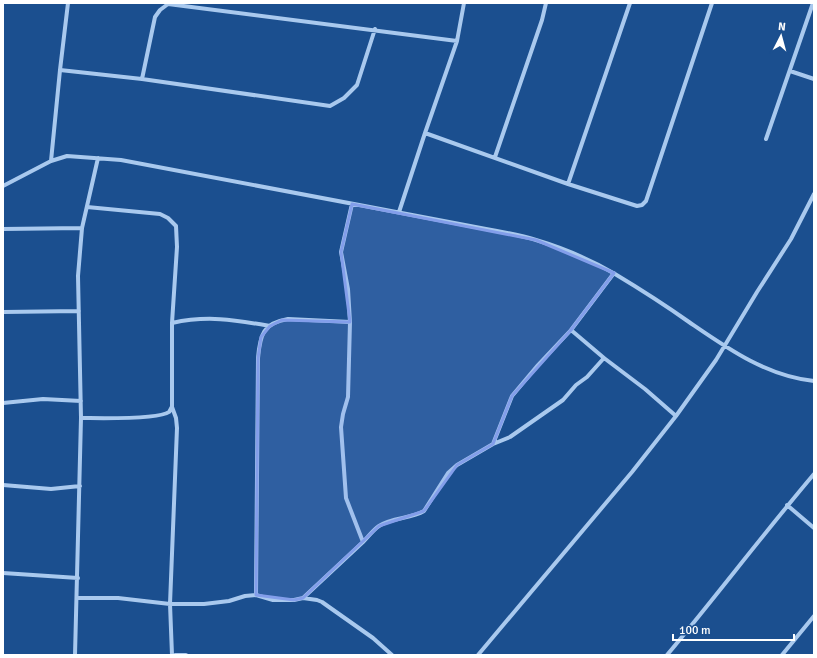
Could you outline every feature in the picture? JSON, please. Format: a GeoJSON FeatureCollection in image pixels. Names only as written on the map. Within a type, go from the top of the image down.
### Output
{"type":"FeatureCollection","features":[{"type":"Feature","properties":{"kind":"street"},"geometry":{"type":"LineString","coordinates":[[51,161],[68,3]]}},
{"type":"Feature","properties":{"kind":"street"},"geometry":{"type":"LineString","coordinates":[[399,212],[457,40],[464,3]]}},
{"type":"Feature","properties":{"kind":"street"},"geometry":{"type":"LineString","coordinates":[[495,157],[542,20],[546,3]]}},
{"type":"Feature","properties":{"kind":"street"},"geometry":{"type":"LineString","coordinates":[[568,184],[630,3]]}},
{"type":"Feature","properties":{"kind":"street"},"geometry":{"type":"LineString","coordinates":[[425,133],[568,184],[637,206],[642,205],[646,201],[712,3]]}},
{"type":"Feature","properties":{"kind":"street"},"geometry":{"type":"LineString","coordinates":[[766,139],[813,3]]}},
{"type":"Feature","properties":{"kind":"street"},"geometry":{"type":"LineString","coordinates":[[142,79],[156,17],[160,10],[168,4],[457,40]]}},
{"type":"Feature","properties":{"kind":"street"},"geometry":{"type":"LineString","coordinates":[[60,70],[142,79],[330,106],[344,98],[357,85],[375,29]]}},
{"type":"Feature","properties":{"kind":"street"},"geometry":{"type":"LineString","coordinates":[[790,71],[814,79]]}},
{"type":"Feature","properties":{"kind":"street"},"geometry":{"type":"LineString","coordinates":[[3,186],[51,161],[67,156],[121,160],[399,212],[536,240],[572,253],[614,273],[655,298],[724,346],[751,362],[777,373],[797,379],[814,381]]}},
{"type":"Feature","properties":{"kind":"street"},"geometry":{"type":"LineString","coordinates":[[75,655],[78,598],[81,418],[78,276],[82,228],[98,158]]}},
{"type":"Feature","properties":{"kind":"street"},"geometry":{"type":"LineString","coordinates":[[478,655],[632,472],[676,416],[716,360],[791,240],[814,194]]}},
{"type":"Feature","properties":{"kind":"street"},"geometry":{"type":"LineString","coordinates":[[352,204],[341,252],[348,289],[350,322],[348,397],[341,427],[346,498],[363,542]]}},
{"type":"Feature","properties":{"kind":"street"},"geometry":{"type":"LineString","coordinates":[[87,208],[160,214],[168,218],[176,226],[177,247],[172,323],[172,407],[177,428],[170,604],[172,655]]}},
{"type":"Feature","properties":{"kind":"street"},"geometry":{"type":"LineString","coordinates":[[3,229],[82,228]]}},
{"type":"Feature","properties":{"kind":"street"},"geometry":{"type":"LineString","coordinates":[[493,444],[512,396],[538,365],[571,330],[614,273]]}},
{"type":"Feature","properties":{"kind":"street"},"geometry":{"type":"LineString","coordinates":[[3,312],[79,311]]}},
{"type":"Feature","properties":{"kind":"street"},"geometry":{"type":"LineString","coordinates":[[172,323],[194,319],[219,318],[270,326]]}},
{"type":"Feature","properties":{"kind":"street"},"geometry":{"type":"LineString","coordinates":[[256,595],[258,358],[261,337],[275,322],[288,319],[350,322]]}},
{"type":"Feature","properties":{"kind":"street"},"geometry":{"type":"LineString","coordinates":[[571,330],[604,358],[645,389],[676,416]]}},
{"type":"Feature","properties":{"kind":"street"},"geometry":{"type":"LineString","coordinates":[[303,598],[379,526],[419,514],[424,510],[448,473],[457,465],[493,444],[510,437],[563,400],[604,358]]}},
{"type":"Feature","properties":{"kind":"street"},"geometry":{"type":"LineString","coordinates":[[3,403],[43,399],[81,401]]}},
{"type":"Feature","properties":{"kind":"street"},"geometry":{"type":"LineString","coordinates":[[81,418],[144,417],[168,412],[172,407]]}},
{"type":"Feature","properties":{"kind":"street"},"geometry":{"type":"LineString","coordinates":[[667,655],[814,474]]}},
{"type":"Feature","properties":{"kind":"street"},"geometry":{"type":"LineString","coordinates":[[3,485],[51,489],[80,486]]}},
{"type":"Feature","properties":{"kind":"street"},"geometry":{"type":"LineString","coordinates":[[787,506],[814,528]]}},
{"type":"Feature","properties":{"kind":"street"},"geometry":{"type":"LineString","coordinates":[[3,572],[78,578]]}},
{"type":"Feature","properties":{"kind":"street"},"geometry":{"type":"LineString","coordinates":[[78,598],[118,598],[170,604],[217,603],[245,596],[256,595],[282,600],[303,598],[322,602],[373,638],[392,655]]}},
{"type":"Feature","properties":{"kind":"street"},"geometry":{"type":"LineString","coordinates":[[782,655],[814,616]]}},
{"type":"Feature","properties":{"kind":"street"},"geometry":{"type":"LineString","coordinates":[[175,655],[186,655]]}},
{"type":"Feature","properties":{"kind":"highlighted area"},"geometry":{"type":"Polygon","coordinates":[[[352,204],[536,240],[614,273],[571,330],[512,396],[493,444],[457,465],[424,511],[379,526],[303,598],[294,600],[256,595],[258,358],[261,337],[270,326],[282,320],[350,322],[341,252],[352,204]]]}}]}
